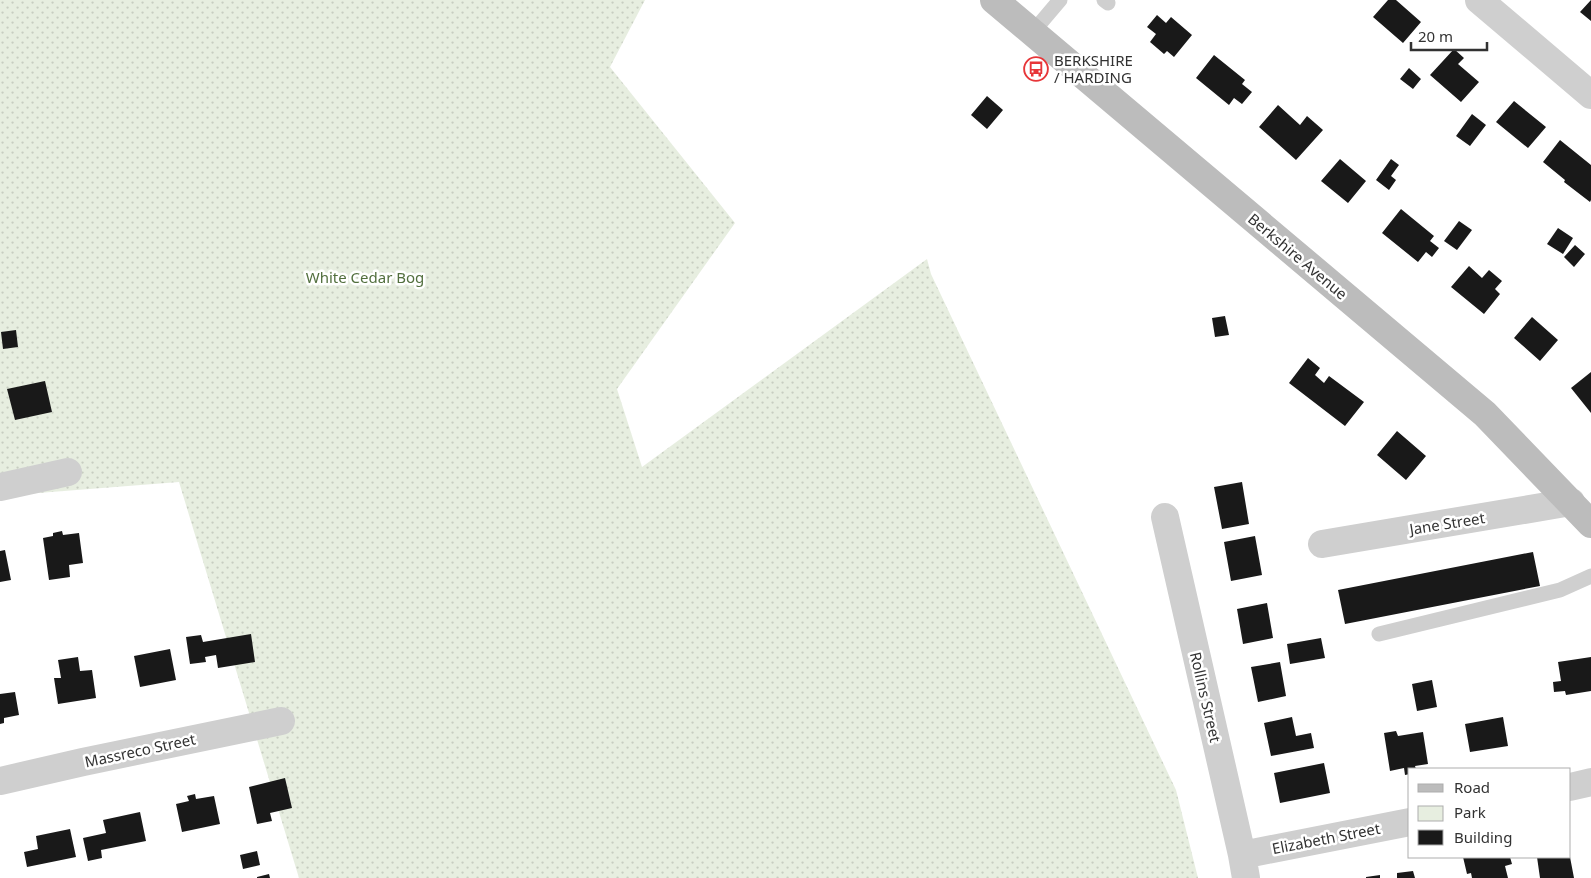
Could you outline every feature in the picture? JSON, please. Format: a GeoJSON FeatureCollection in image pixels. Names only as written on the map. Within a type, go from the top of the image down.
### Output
{"type":"FeatureCollection","features":[{"type":"Feature","properties":{"kind":"main road","name":"Berkshire Avenue"},"geometry":{"type":"LineString","coordinates":[[994,0],[1485,414],[1572,502],[1591,524]]}},
{"type":"Feature","properties":{"kind":"street"},"geometry":{"type":"LineString","coordinates":[[1480,0],[1591,95]]}},
{"type":"Feature","properties":{"kind":"street"},"geometry":{"type":"LineString","coordinates":[[0,487],[68,472]]}},
{"type":"Feature","properties":{"kind":"street","name":"Jane Street"},"geometry":{"type":"LineString","coordinates":[[1322,544],[1572,502]]}},
{"type":"Feature","properties":{"kind":"street","name":"Rollins Street"},"geometry":{"type":"LineString","coordinates":[[1165,517],[1244,866]]}},
{"type":"Feature","properties":{"kind":"street","name":"Massreco Street"},"geometry":{"type":"LineString","coordinates":[[0,781],[281,721]]}},
{"type":"Feature","properties":{"kind":"street"},"geometry":{"type":"LineString","coordinates":[[1571,787],[1591,782]]}},
{"type":"Feature","properties":{"kind":"street","name":"Elizabeth Street"},"geometry":{"type":"LineString","coordinates":[[1244,866],[1408,823]]}},
{"type":"Feature","properties":{"kind":"lane"},"geometry":{"type":"LineString","coordinates":[[1032,33],[1060,0]]}},
{"type":"Feature","properties":{"kind":"lane"},"geometry":{"type":"LineString","coordinates":[[1379,634],[1560,590],[1591,576]]}},
{"type":"Feature","properties":{"kind":"green space","name":"White Cedar Bog"},"geometry":{"type":"Polygon","coordinates":[[[0,0],[645,0],[610,67],[735,223],[617,389],[642,467],[927,259],[931,274],[1176,790],[1198,878],[299,878],[179,482],[0,496],[0,0]]]}},
{"type":"Feature","properties":{"kind":"building"},"geometry":{"type":"Polygon","coordinates":[[[1388,0],[1396,0],[1421,22],[1403,43],[1373,17],[1388,0]]]}},
{"type":"Feature","properties":{"kind":"building"},"geometry":{"type":"Polygon","coordinates":[[[1591,0],[1591,21],[1580,12],[1591,0]]]}},
{"type":"Feature","properties":{"kind":"building"},"geometry":{"type":"Polygon","coordinates":[[[1157,15],[1166,23],[1171,17],[1192,35],[1174,57],[1167,51],[1164,54],[1150,42],[1156,34],[1147,27],[1157,15]]]}},
{"type":"Feature","properties":{"kind":"building"},"geometry":{"type":"Polygon","coordinates":[[[1454,49],[1464,58],[1458,64],[1479,82],[1461,102],[1430,75],[1454,49]]]}},
{"type":"Feature","properties":{"kind":"building"},"geometry":{"type":"Polygon","coordinates":[[[1214,55],[1245,80],[1242,84],[1252,92],[1242,104],[1234,98],[1229,105],[1196,78],[1214,55]]]}},
{"type":"Feature","properties":{"kind":"building"},"geometry":{"type":"Polygon","coordinates":[[[1409,68],[1421,79],[1413,89],[1400,79],[1409,68]]]}},
{"type":"Feature","properties":{"kind":"building"},"geometry":{"type":"Polygon","coordinates":[[[987,96],[1003,110],[987,129],[971,115],[987,96]]]}},
{"type":"Feature","properties":{"kind":"building"},"geometry":{"type":"Polygon","coordinates":[[[1514,101],[1546,127],[1528,148],[1496,122],[1514,101]]]}},
{"type":"Feature","properties":{"kind":"building"},"geometry":{"type":"Polygon","coordinates":[[[1278,105],[1300,125],[1307,116],[1323,130],[1296,160],[1259,127],[1278,105]]]}},
{"type":"Feature","properties":{"kind":"building"},"geometry":{"type":"Polygon","coordinates":[[[1472,114],[1486,125],[1470,146],[1456,136],[1472,114]]]}},
{"type":"Feature","properties":{"kind":"building"},"geometry":{"type":"Polygon","coordinates":[[[1560,140],[1591,165],[1590,202],[1564,182],[1565,180],[1543,162],[1560,140]]]}},
{"type":"Feature","properties":{"kind":"building"},"geometry":{"type":"Polygon","coordinates":[[[1340,159],[1366,181],[1348,203],[1321,181],[1340,159]]]}},
{"type":"Feature","properties":{"kind":"building"},"geometry":{"type":"Polygon","coordinates":[[[1391,159],[1399,165],[1391,176],[1396,180],[1389,190],[1376,180],[1391,159]]]}},
{"type":"Feature","properties":{"kind":"building"},"geometry":{"type":"Polygon","coordinates":[[[1401,209],[1434,236],[1430,241],[1439,248],[1432,257],[1426,252],[1418,262],[1382,233],[1401,209]]]}},
{"type":"Feature","properties":{"kind":"building"},"geometry":{"type":"Polygon","coordinates":[[[1459,221],[1472,230],[1457,250],[1444,241],[1459,221]]]}},
{"type":"Feature","properties":{"kind":"building"},"geometry":{"type":"Polygon","coordinates":[[[1558,228],[1573,238],[1563,254],[1547,244],[1558,228]]]}},
{"type":"Feature","properties":{"kind":"building"},"geometry":{"type":"Polygon","coordinates":[[[1575,245],[1585,254],[1574,267],[1564,257],[1575,245]]]}},
{"type":"Feature","properties":{"kind":"building"},"geometry":{"type":"Polygon","coordinates":[[[1469,266],[1482,278],[1489,270],[1502,281],[1495,289],[1500,294],[1484,314],[1451,287],[1469,266]]]}},
{"type":"Feature","properties":{"kind":"building"},"geometry":{"type":"Polygon","coordinates":[[[1225,316],[1229,335],[1215,337],[1212,318],[1225,316]]]}},
{"type":"Feature","properties":{"kind":"building"},"geometry":{"type":"Polygon","coordinates":[[[1532,317],[1558,340],[1540,361],[1514,338],[1532,317]]]}},
{"type":"Feature","properties":{"kind":"building"},"geometry":{"type":"Polygon","coordinates":[[[16,330],[18,347],[3,349],[1,332],[16,330]]]}},
{"type":"Feature","properties":{"kind":"building"},"geometry":{"type":"Polygon","coordinates":[[[1308,358],[1320,368],[1315,375],[1324,383],[1329,376],[1364,402],[1345,426],[1289,383],[1308,358]]]}},
{"type":"Feature","properties":{"kind":"building"},"geometry":{"type":"Polygon","coordinates":[[[1591,372],[1591,413],[1571,388],[1591,372]]]}},
{"type":"Feature","properties":{"kind":"building"},"geometry":{"type":"Polygon","coordinates":[[[45,381],[52,412],[15,420],[7,389],[45,381]]]}},
{"type":"Feature","properties":{"kind":"building"},"geometry":{"type":"Polygon","coordinates":[[[1397,431],[1426,456],[1406,480],[1377,455],[1397,431]]]}},
{"type":"Feature","properties":{"kind":"building"},"geometry":{"type":"Polygon","coordinates":[[[1242,482],[1249,524],[1222,529],[1214,487],[1242,482]]]}},
{"type":"Feature","properties":{"kind":"building"},"geometry":{"type":"Polygon","coordinates":[[[62,531],[63,535],[79,533],[83,563],[69,565],[70,577],[49,580],[43,538],[53,536],[53,533],[62,531]]]}},
{"type":"Feature","properties":{"kind":"building"},"geometry":{"type":"Polygon","coordinates":[[[1255,536],[1262,575],[1231,581],[1224,542],[1255,536]]]}},
{"type":"Feature","properties":{"kind":"building"},"geometry":{"type":"Polygon","coordinates":[[[5,550],[11,580],[0,582],[0,551],[5,550]]]}},
{"type":"Feature","properties":{"kind":"building"},"geometry":{"type":"Polygon","coordinates":[[[1533,552],[1540,586],[1345,624],[1338,590],[1533,552]]]}},
{"type":"Feature","properties":{"kind":"building"},"geometry":{"type":"Polygon","coordinates":[[[1267,603],[1273,638],[1243,644],[1237,609],[1267,603]]]}},
{"type":"Feature","properties":{"kind":"building"},"geometry":{"type":"Polygon","coordinates":[[[251,634],[255,662],[218,668],[216,655],[205,657],[206,662],[190,664],[186,637],[201,635],[203,642],[251,634]]]}},
{"type":"Feature","properties":{"kind":"building"},"geometry":{"type":"Polygon","coordinates":[[[1321,638],[1325,658],[1290,664],[1287,644],[1321,638]]]}},
{"type":"Feature","properties":{"kind":"building"},"geometry":{"type":"Polygon","coordinates":[[[170,649],[176,680],[140,687],[134,656],[170,649]]]}},
{"type":"Feature","properties":{"kind":"building"},"geometry":{"type":"Polygon","coordinates":[[[78,657],[80,671],[92,670],[96,698],[58,704],[54,678],[61,678],[58,660],[78,657]]]}},
{"type":"Feature","properties":{"kind":"building"},"geometry":{"type":"Polygon","coordinates":[[[1591,657],[1591,691],[1566,695],[1565,691],[1554,692],[1553,682],[1561,681],[1558,662],[1591,657]]]}},
{"type":"Feature","properties":{"kind":"building"},"geometry":{"type":"Polygon","coordinates":[[[1280,662],[1286,696],[1258,702],[1251,667],[1280,662]]]}},
{"type":"Feature","properties":{"kind":"building"},"geometry":{"type":"Polygon","coordinates":[[[1432,680],[1437,707],[1417,711],[1412,684],[1432,680]]]}},
{"type":"Feature","properties":{"kind":"building"},"geometry":{"type":"Polygon","coordinates":[[[15,692],[19,715],[4,718],[4,723],[0,724],[0,694],[15,692]]]}},
{"type":"Feature","properties":{"kind":"building"},"geometry":{"type":"Polygon","coordinates":[[[1292,717],[1296,736],[1311,733],[1314,748],[1271,756],[1264,723],[1292,717]]]}},
{"type":"Feature","properties":{"kind":"building"},"geometry":{"type":"Polygon","coordinates":[[[1503,717],[1508,746],[1470,752],[1465,724],[1503,717]]]}},
{"type":"Feature","properties":{"kind":"building"},"geometry":{"type":"Polygon","coordinates":[[[1396,731],[1398,736],[1423,732],[1428,764],[1415,766],[1416,768],[1408,768],[1408,774],[1405,775],[1404,768],[1390,771],[1384,733],[1396,731]]]}},
{"type":"Feature","properties":{"kind":"building"},"geometry":{"type":"Polygon","coordinates":[[[1324,763],[1330,793],[1280,803],[1274,773],[1324,763]]]}},
{"type":"Feature","properties":{"kind":"building"},"geometry":{"type":"Polygon","coordinates":[[[285,778],[292,808],[270,813],[272,821],[257,824],[249,787],[285,778]]]}},
{"type":"Feature","properties":{"kind":"building"},"geometry":{"type":"Polygon","coordinates":[[[195,794],[196,799],[214,796],[220,824],[182,832],[176,804],[189,801],[187,796],[195,794]]]}},
{"type":"Feature","properties":{"kind":"building"},"geometry":{"type":"Polygon","coordinates":[[[140,812],[146,841],[101,850],[102,858],[88,861],[83,838],[106,833],[103,820],[140,812]]]}},
{"type":"Feature","properties":{"kind":"building"},"geometry":{"type":"Polygon","coordinates":[[[70,829],[76,857],[27,867],[24,852],[38,849],[36,836],[70,829]]]}},
{"type":"Feature","properties":{"kind":"building"},"geometry":{"type":"Polygon","coordinates":[[[257,851],[260,865],[243,869],[240,855],[257,851]]]}},
{"type":"Feature","properties":{"kind":"building"},"geometry":{"type":"Polygon","coordinates":[[[1463,858],[1510,858],[1512,864],[1505,866],[1508,878],[1472,878],[1471,873],[1467,874],[1463,858]]]}},
{"type":"Feature","properties":{"kind":"building"},"geometry":{"type":"Polygon","coordinates":[[[1537,858],[1570,858],[1574,878],[1540,878],[1537,858]]]}},
{"type":"Feature","properties":{"kind":"building"},"geometry":{"type":"Polygon","coordinates":[[[1413,871],[1415,878],[1397,878],[1397,873],[1413,871]]]}},
{"type":"Feature","properties":{"kind":"building"},"geometry":{"type":"Polygon","coordinates":[[[269,874],[270,878],[257,878],[257,877],[269,874]]]}},
{"type":"Feature","properties":{"kind":"building"},"geometry":{"type":"Polygon","coordinates":[[[1380,875],[1380,878],[1366,878],[1366,877],[1380,875]]]}},
{"type":"Feature","properties":{"kind":"place","name":"BERKSHIRE / HARDING"},"geometry":{"type":"Point","coordinates":[1036,69]}}]}
